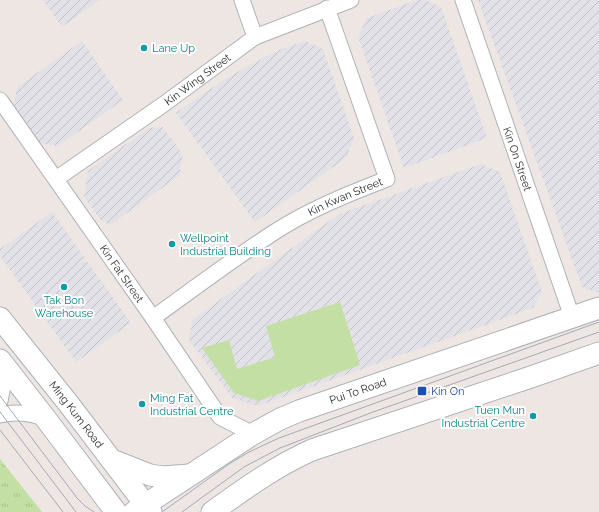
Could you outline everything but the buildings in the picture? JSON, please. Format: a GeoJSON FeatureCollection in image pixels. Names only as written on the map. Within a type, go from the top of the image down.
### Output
{"type":"FeatureCollection","features":[{"type":"Feature","properties":{"kind":"main road","name":"Pui To Road"},"geometry":{"type":"LineString","coordinates":[[144,509],[190,475],[253,434],[280,419],[299,411],[599,308]]}},
{"type":"Feature","properties":{"kind":"main road","name":"Ming Kum Road"},"geometry":{"type":"LineString","coordinates":[[0,318],[111,460],[144,509]]}},
{"type":"Feature","properties":{"kind":"main road"},"geometry":{"type":"LineString","coordinates":[[212,512],[293,458],[312,450],[599,353]]}},
{"type":"Feature","properties":{"kind":"main road"},"geometry":{"type":"LineString","coordinates":[[2,362],[116,512]]}},
{"type":"Feature","properties":{"kind":"main road"},"geometry":{"type":"LineString","coordinates":[[111,460],[150,475],[163,477],[190,475]]}},
{"type":"Feature","properties":{"kind":"street"},"geometry":{"type":"LineString","coordinates":[[242,0],[255,37]]}},
{"type":"Feature","properties":{"kind":"street","name":"Kin Wing Street"},"geometry":{"type":"LineString","coordinates":[[56,179],[164,104],[255,37],[351,0]]}},
{"type":"Feature","properties":{"kind":"street","name":"Kin On Street"},"geometry":{"type":"LineString","coordinates":[[464,0],[572,317]]}},
{"type":"Feature","properties":{"kind":"street","name":"Kin Kwan Street"},"geometry":{"type":"LineString","coordinates":[[153,318],[274,232],[335,199],[387,179],[327,8]]}},
{"type":"Feature","properties":{"kind":"street","name":"Kin Fat Street"},"geometry":{"type":"LineString","coordinates":[[0,100],[153,318],[220,417],[253,434]]}},
{"type":"Feature","properties":{"kind":"street"},"geometry":{"type":"LineString","coordinates":[[0,401],[4,381],[2,362]]}},
{"type":"Feature","properties":{"kind":"street"},"geometry":{"type":"LineString","coordinates":[[0,416],[13,413],[26,414],[46,419]]}},
{"type":"Feature","properties":{"kind":"shaded area"},"geometry":{"type":"Polygon","coordinates":[[[43,0],[100,0],[62,27],[43,0]]]}},
{"type":"Feature","properties":{"kind":"shaded area"},"geometry":{"type":"Polygon","coordinates":[[[417,0],[426,0],[441,7],[487,138],[404,168],[358,37],[367,18],[417,0]]]}},
{"type":"Feature","properties":{"kind":"shaded area"},"geometry":{"type":"Polygon","coordinates":[[[478,0],[599,0],[599,293],[582,287],[478,0]]]}},
{"type":"Feature","properties":{"kind":"shaded area"},"geometry":{"type":"Polygon","coordinates":[[[82,41],[123,100],[58,146],[40,143],[14,105],[17,87],[82,41]]]}},
{"type":"Feature","properties":{"kind":"shaded area"},"geometry":{"type":"Polygon","coordinates":[[[306,41],[323,49],[354,138],[346,158],[255,222],[176,113],[235,73],[281,49],[306,41]]]}},
{"type":"Feature","properties":{"kind":"shaded area"},"geometry":{"type":"Polygon","coordinates":[[[163,127],[183,155],[179,176],[110,225],[100,219],[84,197],[88,171],[149,128],[163,127]]]}},
{"type":"Feature","properties":{"kind":"shaded area"},"geometry":{"type":"Polygon","coordinates":[[[481,164],[500,172],[542,292],[533,308],[258,406],[232,398],[189,340],[192,320],[339,214],[481,164]]]}},
{"type":"Feature","properties":{"kind":"shaded area","name":"Tak Bon Warehouse"},"geometry":{"type":"Polygon","coordinates":[[[52,212],[131,323],[76,362],[0,256],[0,249],[52,212]]]}},
{"type":"Feature","properties":{"kind":"green space"},"geometry":{"type":"Polygon","coordinates":[[[340,302],[360,365],[258,401],[234,393],[202,348],[229,340],[237,369],[275,357],[266,326],[340,302]]]}},
{"type":"Feature","properties":{"kind":"green space"},"geometry":{"type":"Polygon","coordinates":[[[0,459],[42,512],[0,512],[0,459]]]}},
{"type":"Feature","properties":{"kind":"tram line"},"geometry":{"type":"LineString","coordinates":[[162,512],[229,464],[249,452],[279,438],[599,322]]}},
{"type":"Feature","properties":{"kind":"tram line"},"geometry":{"type":"LineString","coordinates":[[182,512],[244,467],[280,448],[373,412],[599,332]]}},
{"type":"Feature","properties":{"kind":"tram line"},"geometry":{"type":"LineString","coordinates":[[0,396],[77,498],[94,512]]}},
{"type":"Feature","properties":{"kind":"tram line"},"geometry":{"type":"LineString","coordinates":[[0,412],[76,512]]}},
{"type":"Feature","properties":{"kind":"tram line"},"geometry":{"type":"LineString","coordinates":[[0,430],[63,512]]}},
{"type":"Feature","properties":{"kind":"place","name":"Lane Up"},"geometry":{"type":"Point","coordinates":[144,48]}},
{"type":"Feature","properties":{"kind":"place","name":"Wellpoint Industrial Building"},"geometry":{"type":"Point","coordinates":[172,244]}},
{"type":"Feature","properties":{"kind":"place","name":"Tak Bon Warehouse"},"geometry":{"type":"Point","coordinates":[64,287]}},
{"type":"Feature","properties":{"kind":"place","name":"Kin On"},"geometry":{"type":"Point","coordinates":[422,391]}},
{"type":"Feature","properties":{"kind":"place","name":"Ming Fat Industrial Centre"},"geometry":{"type":"Point","coordinates":[142,404]}},
{"type":"Feature","properties":{"kind":"place","name":"Tuen Mun Industrial Centre"},"geometry":{"type":"Point","coordinates":[533,416]}}]}
